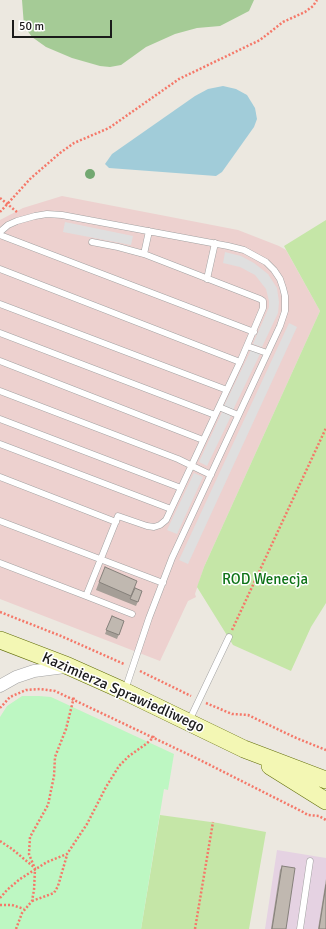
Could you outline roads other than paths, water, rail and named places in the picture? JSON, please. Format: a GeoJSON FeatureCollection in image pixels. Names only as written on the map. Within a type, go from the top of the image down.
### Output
{"type":"FeatureCollection","features":[{"type":"Feature","properties":{"kind":"street","name":"Kazimierza Sprawiedliwego"},"geometry":{"type":"LineString","coordinates":[[0,640],[68,666],[188,722],[244,750],[326,801]]}},
{"type":"Feature","properties":{"kind":"street"},"geometry":{"type":"LineString","coordinates":[[0,686],[16,677],[34,671],[68,666]]}},
{"type":"Feature","properties":{"kind":"street","name":"Kazimierza Sprawiedliwego"},"geometry":{"type":"LineString","coordinates":[[244,750],[326,780]]}},
{"type":"Feature","properties":{"kind":"lane"},"geometry":{"type":"LineString","coordinates":[[124,691],[172,558],[280,326],[285,311],[285,296],[280,279],[266,262],[233,247],[62,215],[47,214],[17,221],[1,232],[254,332]]}},
{"type":"Feature","properties":{"kind":"lane"},"geometry":{"type":"LineString","coordinates":[[144,254],[149,231]]}},
{"type":"Feature","properties":{"kind":"lane"},"geometry":{"type":"LineString","coordinates":[[86,596],[118,516],[154,527],[160,525],[166,520],[254,332],[263,308],[263,301],[207,278],[144,254],[92,242]]}},
{"type":"Feature","properties":{"kind":"lane"},"geometry":{"type":"LineString","coordinates":[[207,278],[215,244]]}},
{"type":"Feature","properties":{"kind":"lane"},"geometry":{"type":"LineString","coordinates":[[0,269],[240,362]]}},
{"type":"Feature","properties":{"kind":"lane"},"geometry":{"type":"LineString","coordinates":[[0,304],[227,390]]}},
{"type":"Feature","properties":{"kind":"lane"},"geometry":{"type":"LineString","coordinates":[[0,333],[215,415]]}},
{"type":"Feature","properties":{"kind":"lane"},"geometry":{"type":"LineString","coordinates":[[247,346],[267,354]]}},
{"type":"Feature","properties":{"kind":"lane"},"geometry":{"type":"LineString","coordinates":[[0,361],[204,440]]}},
{"type":"Feature","properties":{"kind":"lane"},"geometry":{"type":"LineString","coordinates":[[0,391],[178,459],[211,475]]}},
{"type":"Feature","properties":{"kind":"lane"},"geometry":{"type":"LineString","coordinates":[[219,407],[238,415]]}},
{"type":"Feature","properties":{"kind":"lane"},"geometry":{"type":"LineString","coordinates":[[0,419],[181,488]]}},
{"type":"Feature","properties":{"kind":"lane"},"geometry":{"type":"LineString","coordinates":[[0,444],[171,509]]}},
{"type":"Feature","properties":{"kind":"lane"},"geometry":{"type":"LineString","coordinates":[[0,477],[116,522]]}},
{"type":"Feature","properties":{"kind":"lane"},"geometry":{"type":"LineString","coordinates":[[0,521],[163,583]]}},
{"type":"Feature","properties":{"kind":"lane"},"geometry":{"type":"LineString","coordinates":[[0,563],[132,614]]}},
{"type":"Feature","properties":{"kind":"lane"},"geometry":{"type":"LineString","coordinates":[[188,722],[229,637]]}},
{"type":"Feature","properties":{"kind":"lane"},"geometry":{"type":"LineString","coordinates":[[300,929],[310,861]]}},
{"type":"Feature","properties":{"kind":"water"},"geometry":{"type":"Polygon","coordinates":[[[223,86],[236,89],[247,95],[255,108],[257,119],[254,127],[222,172],[216,176],[109,168],[105,164],[112,154],[195,96],[208,89],[223,86]]]}},
{"type":"Feature","properties":{"kind":"park label","name":"ROD Wenecja"},"geometry":{"type":"Point","coordinates":[265,580]}}]}
